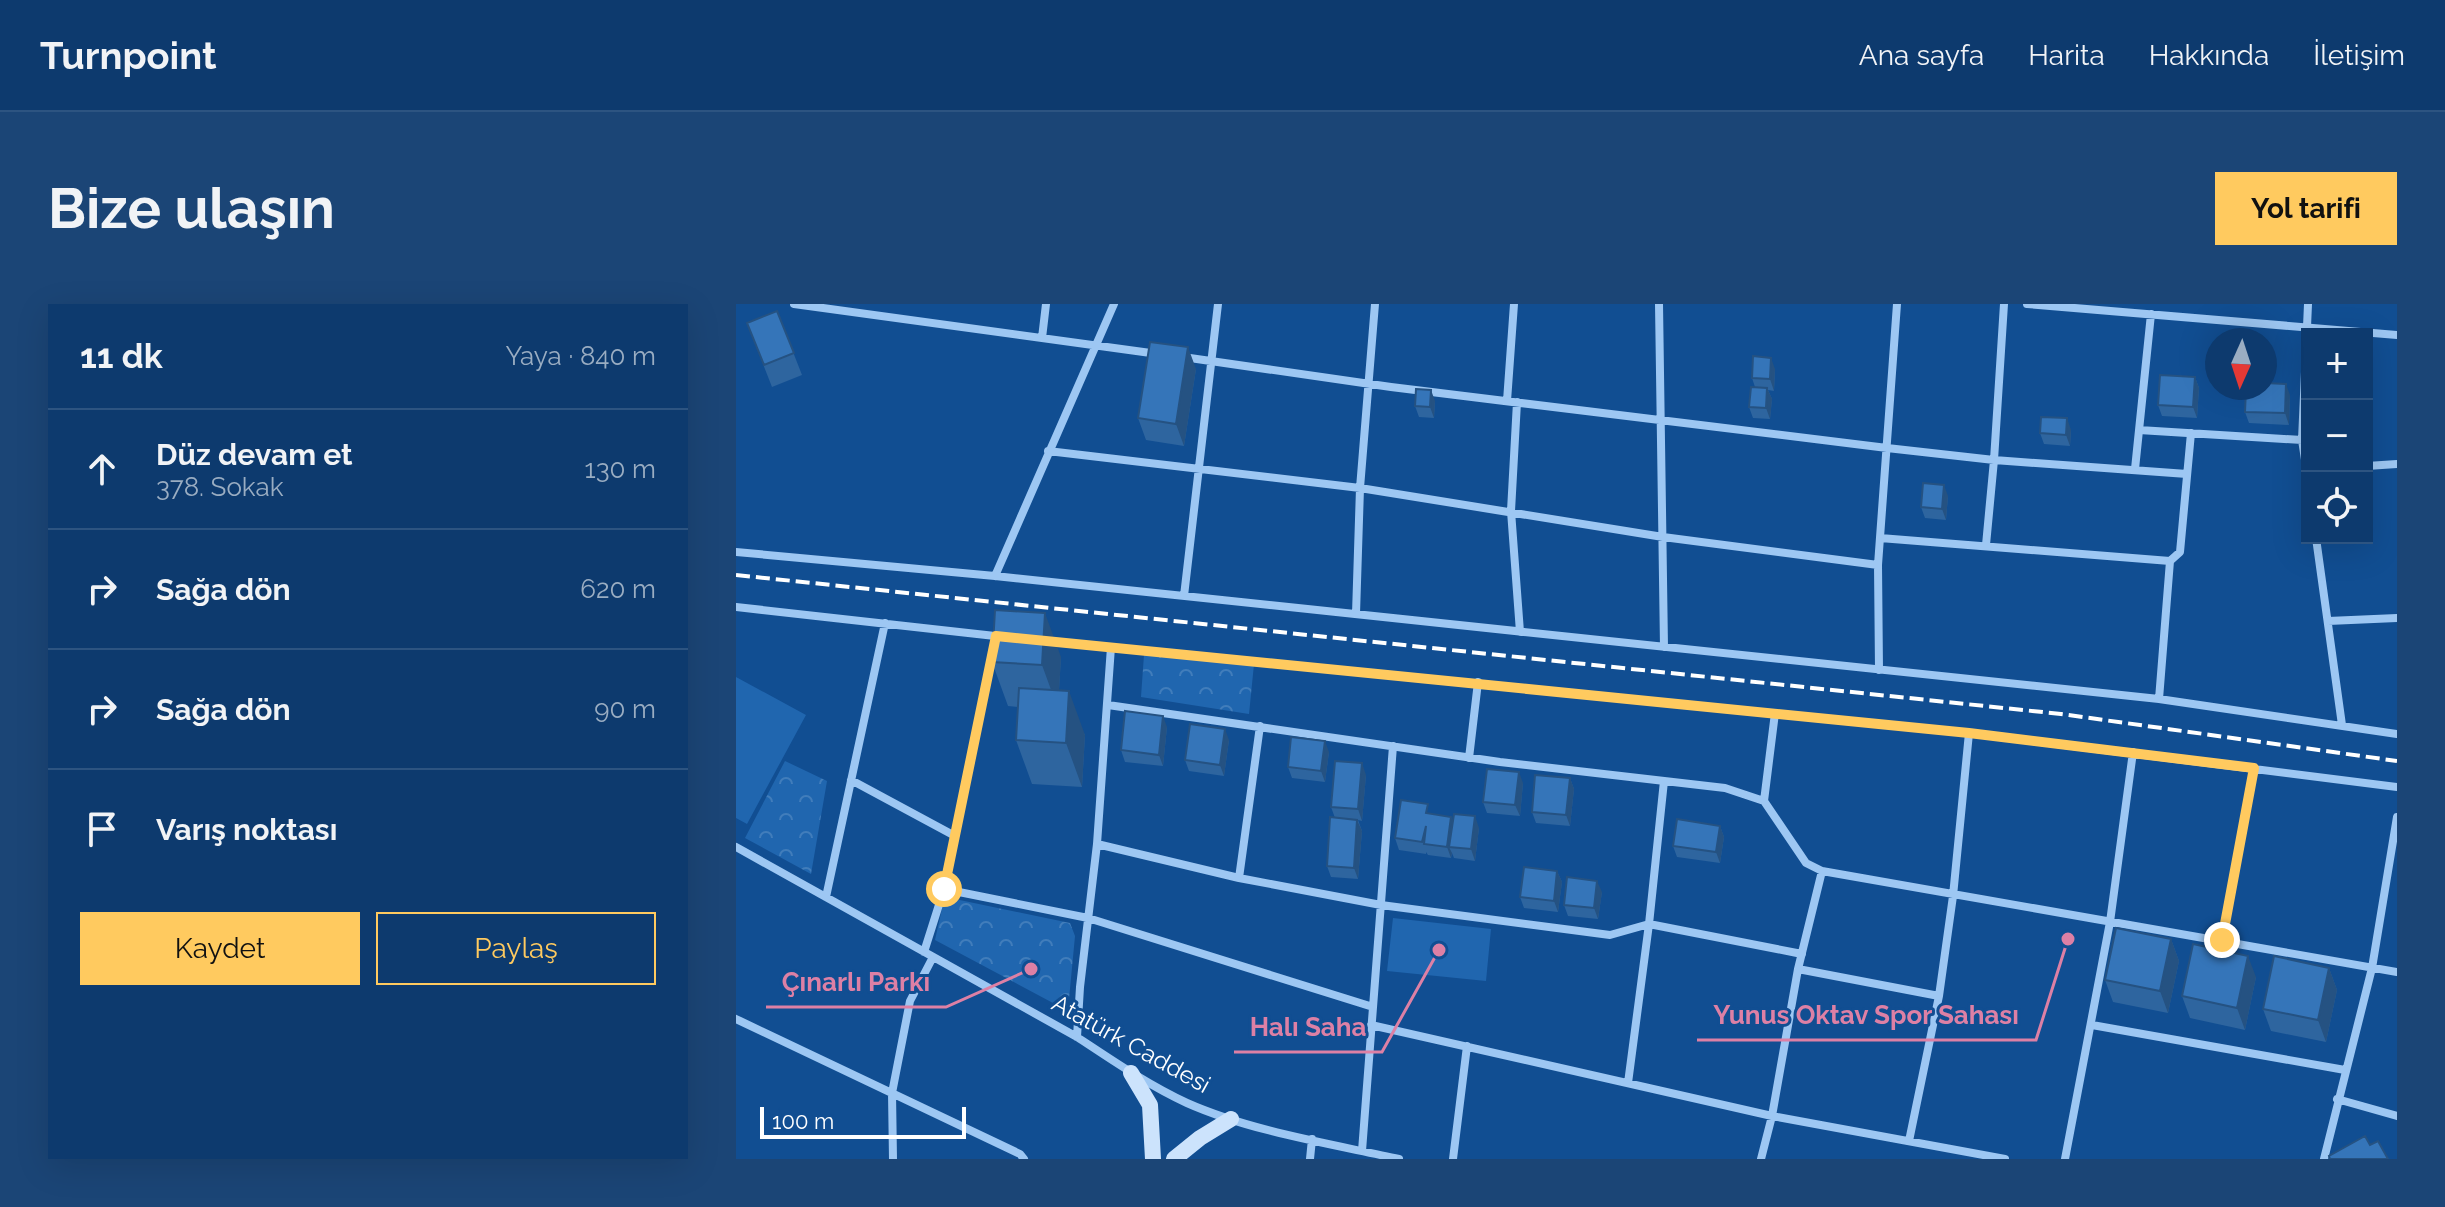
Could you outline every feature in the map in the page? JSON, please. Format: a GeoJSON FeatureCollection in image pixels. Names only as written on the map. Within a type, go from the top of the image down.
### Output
{"type":"FeatureCollection","features":[{"type":"Feature","properties":{"kind":"street"},"geometry":{"type":"LineString","coordinates":[[794,304],[1367,384],[1887,448],[1994,460],[2187,474]]}},
{"type":"Feature","properties":{"kind":"street"},"geometry":{"type":"LineString","coordinates":[[867,314],[869,304]]}},
{"type":"Feature","properties":{"kind":"street"},"geometry":{"type":"LineString","coordinates":[[1042,338],[1046,304]]}},
{"type":"Feature","properties":{"kind":"street"},"geometry":{"type":"LineString","coordinates":[[995,576],[1114,304]]}},
{"type":"Feature","properties":{"kind":"street"},"geometry":{"type":"LineString","coordinates":[[1184,596],[1218,304]]}},
{"type":"Feature","properties":{"kind":"street"},"geometry":{"type":"LineString","coordinates":[[1356,614],[1360,488],[1375,304]]}},
{"type":"Feature","properties":{"kind":"street"},"geometry":{"type":"LineString","coordinates":[[1514,304],[1511,511],[1520,632]]}},
{"type":"Feature","properties":{"kind":"street"},"geometry":{"type":"LineString","coordinates":[[1659,304],[1664,647]]}},
{"type":"Feature","properties":{"kind":"street"},"geometry":{"type":"LineString","coordinates":[[1879,670],[1878,565],[1897,304]]}},
{"type":"Feature","properties":{"kind":"street"},"geometry":{"type":"LineString","coordinates":[[1986,545],[2004,304]]}},
{"type":"Feature","properties":{"kind":"street"},"geometry":{"type":"LineString","coordinates":[[2027,304],[2397,335]]}},
{"type":"Feature","properties":{"kind":"street"},"geometry":{"type":"LineString","coordinates":[[2303,400],[2308,304]]}},
{"type":"Feature","properties":{"kind":"street"},"geometry":{"type":"LineString","coordinates":[[2135,469],[2151,314]]}},
{"type":"Feature","properties":{"kind":"street"},"geometry":{"type":"LineString","coordinates":[[2139,430],[2301,440]]}},
{"type":"Feature","properties":{"kind":"street"},"geometry":{"type":"LineString","coordinates":[[2159,699],[2170,561],[2180,552],[2191,433]]}},
{"type":"Feature","properties":{"kind":"street"},"geometry":{"type":"LineString","coordinates":[[1048,451],[1360,488],[1663,537],[1878,565]]}},
{"type":"Feature","properties":{"kind":"street"},"geometry":{"type":"LineString","coordinates":[[2373,466],[2397,464]]}},
{"type":"Feature","properties":{"kind":"street"},"geometry":{"type":"LineString","coordinates":[[1880,538],[2170,561]]}},
{"type":"Feature","properties":{"kind":"street"},"geometry":{"type":"LineString","coordinates":[[2317,544],[2342,725]]}},
{"type":"Feature","properties":{"kind":"street"},"geometry":{"type":"LineString","coordinates":[[736,552],[995,576],[2159,699],[2397,734]]}},
{"type":"Feature","properties":{"kind":"street"},"geometry":{"type":"LineString","coordinates":[[736,607],[1010,638]]}},
{"type":"Feature","properties":{"kind":"street"},"geometry":{"type":"LineString","coordinates":[[2328,621],[2397,618]]}},
{"type":"Feature","properties":{"kind":"street"},"geometry":{"type":"LineString","coordinates":[[826,897],[885,623]]}},
{"type":"Feature","properties":{"kind":"street"},"geometry":{"type":"LineString","coordinates":[[924,952],[944,889],[996,636]]}},
{"type":"Feature","properties":{"kind":"street"},"geometry":{"type":"LineString","coordinates":[[1039,640],[1969,733],[2397,787]]}},
{"type":"Feature","properties":{"kind":"street"},"geometry":{"type":"LineString","coordinates":[[1077,1037],[1097,844],[1111,647]]}},
{"type":"Feature","properties":{"kind":"street"},"geometry":{"type":"LineString","coordinates":[[1469,758],[1478,682]]}},
{"type":"Feature","properties":{"kind":"street"},"geometry":{"type":"LineString","coordinates":[[1108,705],[1469,758],[1725,788],[1764,801],[1806,863],[1822,871],[2397,972]]}},
{"type":"Feature","properties":{"kind":"street"},"geometry":{"type":"LineString","coordinates":[[1764,801],[1775,713]]}},
{"type":"Feature","properties":{"kind":"street"},"geometry":{"type":"LineString","coordinates":[[1239,878],[1260,726]]}},
{"type":"Feature","properties":{"kind":"street"},"geometry":{"type":"LineString","coordinates":[[1909,1141],[1939,996],[1953,896],[1969,733]]}},
{"type":"Feature","properties":{"kind":"street"},"geometry":{"type":"LineString","coordinates":[[1362,1151],[1393,746]]}},
{"type":"Feature","properties":{"kind":"street"},"geometry":{"type":"LineString","coordinates":[[2065,1159],[2110,922],[2133,752]]}},
{"type":"Feature","properties":{"kind":"street"},"geometry":{"type":"LineString","coordinates":[[2222,940],[2254,768]]}},
{"type":"Feature","properties":{"kind":"street"},"geometry":{"type":"LineString","coordinates":[[851,780],[955,836]]}},
{"type":"Feature","properties":{"kind":"street"},"geometry":{"type":"LineString","coordinates":[[1628,1083],[1664,781]]}},
{"type":"Feature","properties":{"kind":"street"},"geometry":{"type":"LineString","coordinates":[[2324,1159],[2372,968],[2397,817]]}},
{"type":"Feature","properties":{"kind":"street"},"geometry":{"type":"LineString","coordinates":[[1097,844],[1239,878],[1381,905],[1610,935],[1649,924],[1802,954]]}},
{"type":"Feature","properties":{"kind":"street","name":"Atatürk Caddesi"},"geometry":{"type":"LineString","coordinates":[[736,847],[1077,1037],[1131,1073],[1186,1102],[1231,1119],[1399,1159]]}},
{"type":"Feature","properties":{"kind":"street"},"geometry":{"type":"LineString","coordinates":[[1761,1159],[1772,1116],[1798,969],[1822,871]]}},
{"type":"Feature","properties":{"kind":"street"},"geometry":{"type":"LineString","coordinates":[[944,889],[1088,918],[1373,1007]]}},
{"type":"Feature","properties":{"kind":"street"},"geometry":{"type":"LineString","coordinates":[[893,1159],[892,1093],[910,1001],[933,957]]}},
{"type":"Feature","properties":{"kind":"street"},"geometry":{"type":"LineString","coordinates":[[1798,969],[1939,996]]}},
{"type":"Feature","properties":{"kind":"street"},"geometry":{"type":"LineString","coordinates":[[736,1019],[1020,1154],[1024,1159]]}},
{"type":"Feature","properties":{"kind":"street"},"geometry":{"type":"LineString","coordinates":[[1371,1025],[1772,1116],[2005,1159]]}},
{"type":"Feature","properties":{"kind":"street"},"geometry":{"type":"LineString","coordinates":[[2092,1025],[2345,1070]]}},
{"type":"Feature","properties":{"kind":"street"},"geometry":{"type":"LineString","coordinates":[[1453,1159],[1467,1046]]}},
{"type":"Feature","properties":{"kind":"street"},"geometry":{"type":"LineString","coordinates":[[1131,1073],[1150,1105],[1153,1159]]}},
{"type":"Feature","properties":{"kind":"street"},"geometry":{"type":"LineString","coordinates":[[2337,1099],[2397,1116]]}},
{"type":"Feature","properties":{"kind":"street"},"geometry":{"type":"LineString","coordinates":[[1174,1159],[1231,1119]]}},
{"type":"Feature","properties":{"kind":"street"},"geometry":{"type":"LineString","coordinates":[[1310,1159],[1312,1139]]}},
{"type":"Feature","properties":{"kind":"green space"},"geometry":{"type":"Polygon","coordinates":[[[1144,655],[1254,664],[1249,714],[1141,697],[1144,655]]]}},
{"type":"Feature","properties":{"kind":"green space"},"geometry":{"type":"Polygon","coordinates":[[[736,677],[806,715],[747,824],[736,818],[736,677]]]}},
{"type":"Feature","properties":{"kind":"green space"},"geometry":{"type":"Polygon","coordinates":[[[785,761],[827,781],[811,874],[745,838],[785,761]]]}},
{"type":"Feature","properties":{"kind":"green space"},"geometry":{"type":"Polygon","coordinates":[[[950,898],[1070,923],[1075,936],[1069,999],[1053,1003],[935,940],[944,900],[950,898]]]}},
{"type":"Feature","properties":{"kind":"green space"},"geometry":{"type":"Polygon","coordinates":[[[1393,918],[1491,929],[1486,981],[1387,971],[1393,918]]]}},
{"type":"Feature","properties":{"kind":"building"},"geometry":{"type":"Polygon","coordinates":[[[777,311],[794,353],[764,365],[747,323],[777,311]]]}},
{"type":"Feature","properties":{"kind":"building"},"geometry":{"type":"Polygon","coordinates":[[[1150,342],[1188,347],[1176,424],[1138,418],[1150,342]]]}},
{"type":"Feature","properties":{"kind":"building"},"geometry":{"type":"Polygon","coordinates":[[[1753,356],[1771,358],[1770,379],[1752,378],[1753,356]]]}},
{"type":"Feature","properties":{"kind":"building"},"geometry":{"type":"Polygon","coordinates":[[[2160,375],[2195,377],[2193,407],[2158,405],[2160,375]]]}},
{"type":"Feature","properties":{"kind":"building"},"geometry":{"type":"Polygon","coordinates":[[[2277,384],[2286,384],[2285,413],[2245,412],[2246,400],[2277,400],[2277,384]]]}},
{"type":"Feature","properties":{"kind":"building"},"geometry":{"type":"Polygon","coordinates":[[[1751,387],[1767,388],[1766,408],[1749,407],[1751,387]]]}},
{"type":"Feature","properties":{"kind":"building"},"geometry":{"type":"Polygon","coordinates":[[[1416,389],[1431,390],[1430,407],[1415,406],[1416,389]]]}},
{"type":"Feature","properties":{"kind":"building"},"geometry":{"type":"Polygon","coordinates":[[[2041,417],[2067,418],[2066,435],[2040,433],[2041,417]]]}},
{"type":"Feature","properties":{"kind":"building"},"geometry":{"type":"Polygon","coordinates":[[[1923,483],[1944,485],[1942,509],[1921,507],[1923,483]]]}},
{"type":"Feature","properties":{"kind":"building"},"geometry":{"type":"Polygon","coordinates":[[[995,610],[1045,613],[1042,665],[992,662],[995,610]]]}},
{"type":"Feature","properties":{"kind":"building"},"geometry":{"type":"Polygon","coordinates":[[[1019,688],[1069,691],[1066,743],[1016,740],[1019,688]]]}},
{"type":"Feature","properties":{"kind":"building"},"geometry":{"type":"Polygon","coordinates":[[[1125,711],[1163,716],[1159,755],[1121,750],[1125,711]]]}},
{"type":"Feature","properties":{"kind":"building"},"geometry":{"type":"Polygon","coordinates":[[[1190,724],[1225,729],[1220,765],[1185,760],[1190,724]]]}},
{"type":"Feature","properties":{"kind":"building"},"geometry":{"type":"Polygon","coordinates":[[[1291,737],[1325,741],[1321,771],[1288,767],[1291,737]]]}},
{"type":"Feature","properties":{"kind":"building"},"geometry":{"type":"Polygon","coordinates":[[[1335,761],[1362,763],[1358,809],[1331,807],[1335,761]]]}},
{"type":"Feature","properties":{"kind":"building"},"geometry":{"type":"Polygon","coordinates":[[[1487,769],[1519,772],[1515,805],[1483,802],[1487,769]]]}},
{"type":"Feature","properties":{"kind":"building"},"geometry":{"type":"Polygon","coordinates":[[[1535,775],[1570,778],[1566,815],[1532,812],[1535,775]]]}},
{"type":"Feature","properties":{"kind":"building"},"geometry":{"type":"Polygon","coordinates":[[[1401,800],[1428,804],[1426,813],[1451,817],[1447,847],[1424,844],[1426,826],[1422,842],[1395,838],[1401,800]]]}},
{"type":"Feature","properties":{"kind":"building"},"geometry":{"type":"Polygon","coordinates":[[[1454,814],[1475,816],[1471,849],[1449,847],[1454,814]]]}},
{"type":"Feature","properties":{"kind":"building"},"geometry":{"type":"Polygon","coordinates":[[[1330,817],[1357,820],[1354,868],[1327,866],[1330,817]]]}},
{"type":"Feature","properties":{"kind":"building"},"geometry":{"type":"Polygon","coordinates":[[[1677,819],[1720,826],[1716,852],[1673,846],[1677,819]]]}},
{"type":"Feature","properties":{"kind":"building"},"geometry":{"type":"Polygon","coordinates":[[[1524,867],[1557,871],[1554,901],[1520,897],[1524,867]]]}},
{"type":"Feature","properties":{"kind":"building"},"geometry":{"type":"Polygon","coordinates":[[[1567,877],[1597,881],[1594,908],[1564,905],[1567,877]]]}},
{"type":"Feature","properties":{"kind":"building"},"geometry":{"type":"Polygon","coordinates":[[[2116,928],[2171,939],[2160,991],[2105,980],[2116,928]]]}},
{"type":"Feature","properties":{"kind":"building"},"geometry":{"type":"Polygon","coordinates":[[[2193,944],[2248,956],[2237,1008],[2182,996],[2193,944]]]}},
{"type":"Feature","properties":{"kind":"building"},"geometry":{"type":"Polygon","coordinates":[[[2274,956],[2329,968],[2318,1020],[2263,1009],[2274,956]]]}},
{"type":"Feature","properties":{"kind":"building"},"geometry":{"type":"Polygon","coordinates":[[[2365,1136],[2370,1145],[2378,1141],[2388,1159],[2330,1159],[2329,1156],[2365,1136]]]}},
{"type":"Feature","properties":{"kind":"railway"},"geometry":{"type":"LineString","coordinates":[[736,575],[2061,714],[2397,761]]}},
{"type":"Feature","properties":{"kind":"place","name":"Yunus Oktav Spor Sahası"},"geometry":{"type":"Point","coordinates":[2068,939]}},
{"type":"Feature","properties":{"kind":"place","name":"Halı Saha"},"geometry":{"type":"Point","coordinates":[1439,950]}},
{"type":"Feature","properties":{"kind":"place","name":"Çınarlı Parkı"},"geometry":{"type":"Point","coordinates":[1031,969]}},
{"type":"Feature","properties":{"kind":"route"},"geometry":{"type":"LineString","coordinates":[[944,889],[996,636],[1969,733],[2254,768],[2222,940]]}}]}
